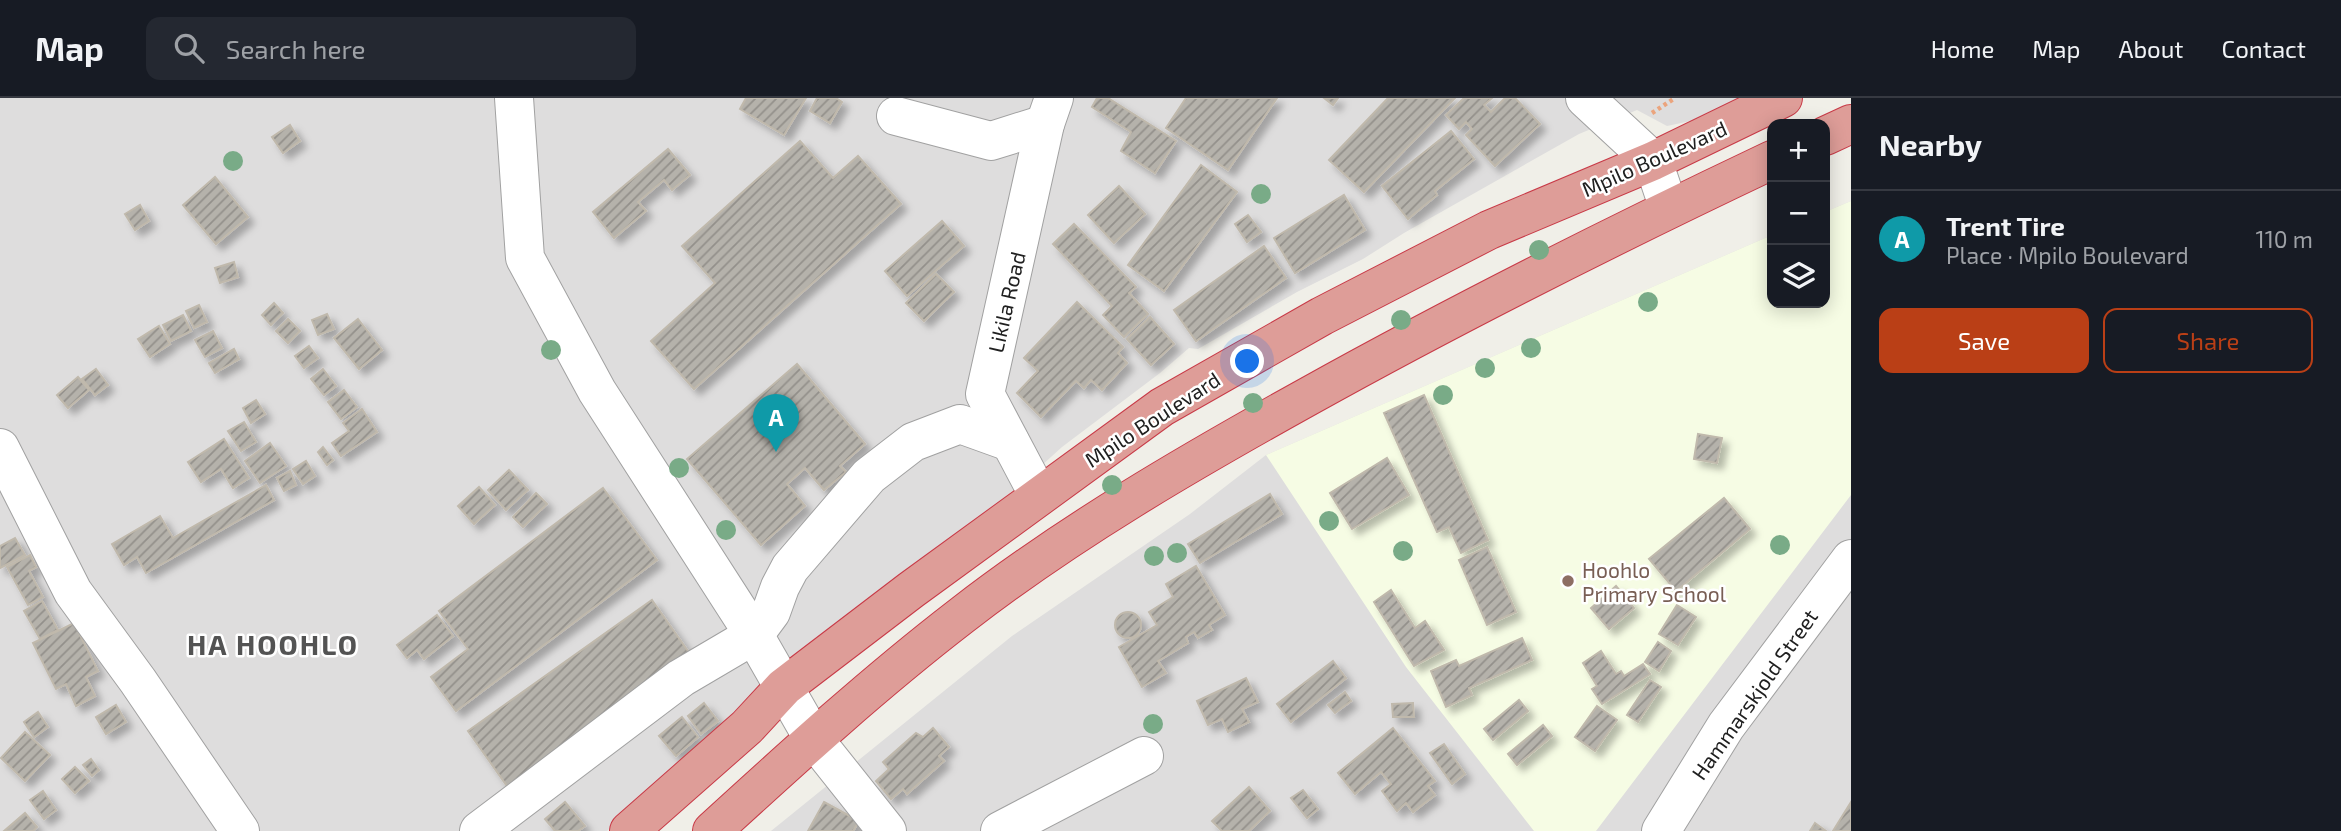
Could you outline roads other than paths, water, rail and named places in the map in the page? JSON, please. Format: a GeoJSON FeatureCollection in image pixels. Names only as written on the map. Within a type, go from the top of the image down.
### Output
{"type":"FeatureCollection","features":[{"type":"Feature","properties":{"kind":"highway","name":"Mpilo Boulevard"},"geometry":{"type":"LineString","coordinates":[[629,831],[747,727],[784,687],[1162,407],[1322,316],[1489,230],[1653,161],[1783,98]]}},
{"type":"Feature","properties":{"kind":"highway"},"geometry":{"type":"LineString","coordinates":[[1830,134],[1851,124]]}},
{"type":"Feature","properties":{"kind":"highway"},"geometry":{"type":"LineString","coordinates":[[712,831],[813,738],[962,615],[1079,533],[1232,439],[1389,352],[1668,209],[1767,162]]}},
{"type":"Feature","properties":{"kind":"street"},"geometry":{"type":"LineString","coordinates":[[514,98],[525,258],[597,391],[754,635],[813,738],[887,831]]}},
{"type":"Feature","properties":{"kind":"street"},"geometry":{"type":"LineString","coordinates":[[1585,98],[1653,161],[1668,209]]}},
{"type":"Feature","properties":{"kind":"street"},"geometry":{"type":"LineString","coordinates":[[896,116],[990,141],[1050,111]]}},
{"type":"Feature","properties":{"kind":"street","name":"Likila Road"},"geometry":{"type":"LineString","coordinates":[[1039,496],[985,394],[1050,111]]}},
{"type":"Feature","properties":{"kind":"street"},"geometry":{"type":"LineString","coordinates":[[479,831],[681,678],[754,635],[771,612],[790,568],[869,476],[913,442],[960,424],[1010,442]]}},
{"type":"Feature","properties":{"kind":"street"},"geometry":{"type":"LineString","coordinates":[[0,448],[73,592],[138,681],[240,831]]}},
{"type":"Feature","properties":{"kind":"street","name":"Hammarskjold Street"},"geometry":{"type":"LineString","coordinates":[[1661,831],[1726,726],[1851,559]]}},
{"type":"Feature","properties":{"kind":"street"},"geometry":{"type":"LineString","coordinates":[[1000,831],[1144,756]]}},
{"type":"Feature","properties":{"kind":"place","name":"Trent Tire"},"geometry":{"type":"Point","coordinates":[776,452]}},
{"type":"Feature","properties":{"kind":"place","name":"Hoohlo Primary School"},"geometry":{"type":"Point","coordinates":[1568,581]}},
{"type":"Feature","properties":{"kind":"district","name":"HA HOOHLO"},"geometry":{"type":"Point","coordinates":[273,644]}}]}
